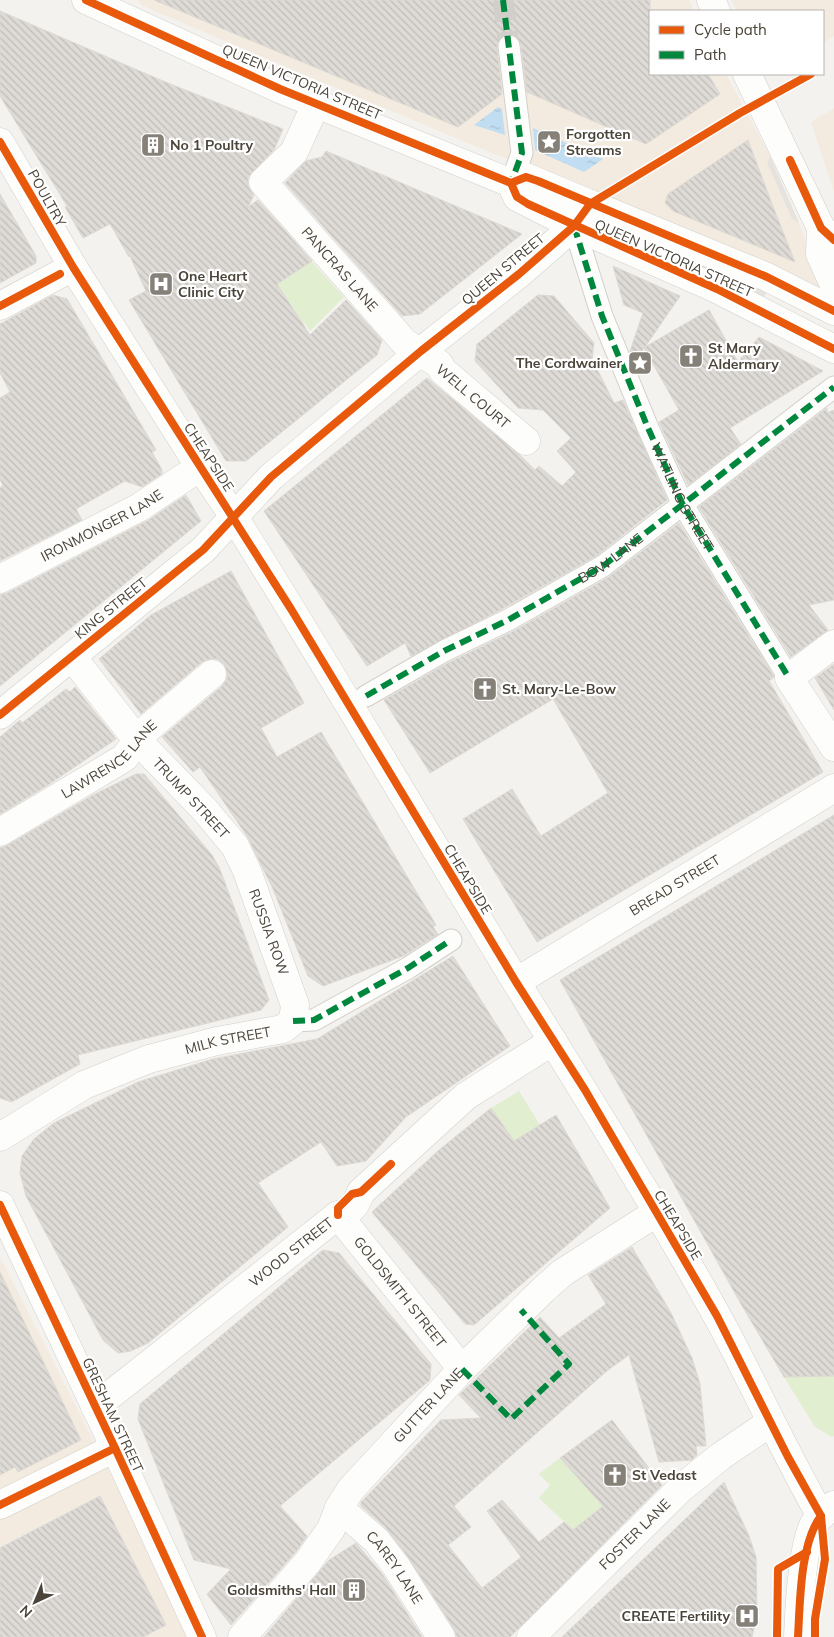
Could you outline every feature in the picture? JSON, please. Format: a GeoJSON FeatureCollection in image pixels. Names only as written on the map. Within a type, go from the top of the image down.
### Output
{"type":"FeatureCollection","features":[{"type":"Feature","properties":{"kind":"street","name":"QUEEN VICTORIA STREET"},"geometry":{"type":"LineString","coordinates":[[86,0],[121,7],[316,104],[511,184],[517,198],[574,226],[717,289],[834,349]]}},
{"type":"Feature","properties":{"kind":"street"},"geometry":{"type":"LineString","coordinates":[[509,46],[522,153],[511,184]]}},
{"type":"Feature","properties":{"kind":"street"},"geometry":{"type":"LineString","coordinates":[[748,75],[827,234],[820,254],[834,286]]}},
{"type":"Feature","properties":{"kind":"street","name":"PANCRAS LANE"},"geometry":{"type":"LineString","coordinates":[[316,104],[294,152],[263,182],[405,343],[421,351]]}},
{"type":"Feature","properties":{"kind":"street","name":"POULTRY"},"geometry":{"type":"LineString","coordinates":[[4,156],[73,267]]}},
{"type":"Feature","properties":{"kind":"street","name":"QUEEN VICTORIA STREET"},"geometry":{"type":"LineString","coordinates":[[511,184],[526,177],[767,278],[834,311]]}},
{"type":"Feature","properties":{"kind":"street","name":"QUEEN STREET"},"geometry":{"type":"LineString","coordinates":[[234,517],[271,477],[421,351],[510,282],[574,226],[590,204]]}},
{"type":"Feature","properties":{"kind":"street","name":"WATLING STREET"},"geometry":{"type":"LineString","coordinates":[[574,226],[602,316],[648,428],[683,505],[789,678],[834,747]]}},
{"type":"Feature","properties":{"kind":"street"},"geometry":{"type":"LineString","coordinates":[[0,306],[73,267]]}},
{"type":"Feature","properties":{"kind":"street","name":"CHEAPSIDE"},"geometry":{"type":"LineString","coordinates":[[73,267],[234,517],[516,982],[585,1090],[717,1316],[788,1457],[828,1510],[825,1559],[815,1619],[815,1637]]}},
{"type":"Feature","properties":{"kind":"street","name":"WELL COURT"},"geometry":{"type":"LineString","coordinates":[[421,351],[439,364],[443,371],[526,441]]}},
{"type":"Feature","properties":{"kind":"street","name":"BOW LANE"},"geometry":{"type":"LineString","coordinates":[[366,696],[444,651],[508,620],[603,566],[834,387]]}},
{"type":"Feature","properties":{"kind":"street","name":"IRONMONGER LANE"},"geometry":{"type":"LineString","coordinates":[[0,579],[140,507],[200,466]]}},
{"type":"Feature","properties":{"kind":"street","name":"KING STREET"},"geometry":{"type":"LineString","coordinates":[[0,715],[203,550],[234,517]]}},
{"type":"Feature","properties":{"kind":"street"},"geometry":{"type":"LineString","coordinates":[[789,678],[834,644]]}},
{"type":"Feature","properties":{"kind":"street","name":"TRUMP STREET"},"geometry":{"type":"LineString","coordinates":[[72,657],[138,741],[204,809],[234,846]]}},
{"type":"Feature","properties":{"kind":"street","name":"LAWRENCE LANE"},"geometry":{"type":"LineString","coordinates":[[0,832],[124,758],[147,729],[212,674]]}},
{"type":"Feature","properties":{"kind":"street","name":"BREAD STREET"},"geometry":{"type":"LineString","coordinates":[[516,982],[834,788]]}},
{"type":"Feature","properties":{"kind":"street","name":"RUSSIA ROW"},"geometry":{"type":"LineString","coordinates":[[234,846],[247,871],[295,1004],[293,1021]]}},
{"type":"Feature","properties":{"kind":"street","name":"MILK STREET"},"geometry":{"type":"LineString","coordinates":[[0,1137],[84,1085],[149,1059],[218,1041],[283,1029],[293,1021],[314,1020],[408,968],[451,940]]}},
{"type":"Feature","properties":{"kind":"street","name":"WOOD STREET"},"geometry":{"type":"LineString","coordinates":[[95,1407],[338,1215],[346,1214],[355,1205],[361,1192],[466,1096],[553,1042]]}},
{"type":"Feature","properties":{"kind":"street","name":"GRESHAM STREET"},"geometry":{"type":"LineString","coordinates":[[0,1206],[115,1448],[197,1635]]}},
{"type":"Feature","properties":{"kind":"street","name":"GUTTER LANE"},"geometry":{"type":"LineString","coordinates":[[242,1637],[307,1563],[331,1529],[339,1508],[351,1489],[462,1369],[562,1273],[656,1213]]}},
{"type":"Feature","properties":{"kind":"street","name":"GOLDSMITH STREET"},"geometry":{"type":"LineString","coordinates":[[338,1215],[462,1369]]}},
{"type":"Feature","properties":{"kind":"street","name":"FOSTER LANE"},"geometry":{"type":"LineString","coordinates":[[532,1637],[680,1489],[721,1456],[770,1422]]}},
{"type":"Feature","properties":{"kind":"street"},"geometry":{"type":"LineString","coordinates":[[0,1506],[115,1448]]}},
{"type":"Feature","properties":{"kind":"street","name":"CAREY LANE"},"geometry":{"type":"LineString","coordinates":[[339,1508],[376,1540],[396,1566],[441,1637]]}},
{"type":"Feature","properties":{"kind":"street"},"geometry":{"type":"LineString","coordinates":[[798,1637],[804,1568],[810,1535],[814,1524],[828,1510]]}},
{"type":"Feature","properties":{"kind":"shaded area"},"geometry":{"type":"Polygon","coordinates":[[[137,0],[689,0],[694,10],[649,10],[649,75],[727,75],[770,156],[767,163],[792,219],[799,223],[824,291],[307,76],[143,6],[137,0]]]}},
{"type":"Feature","properties":{"kind":"shaded area"},"geometry":{"type":"Polygon","coordinates":[[[731,0],[834,0],[834,36],[824,42],[824,10],[736,10],[731,0]]]}},
{"type":"Feature","properties":{"kind":"shaded area"},"geometry":{"type":"Polygon","coordinates":[[[834,108],[834,192],[811,122],[834,108]]]}},
{"type":"Feature","properties":{"kind":"shaded area"},"geometry":{"type":"Polygon","coordinates":[[[770,156],[799,223],[792,219],[767,163],[770,156]]]}},
{"type":"Feature","properties":{"kind":"shaded area"},"geometry":{"type":"Polygon","coordinates":[[[649,238],[767,291],[763,299],[646,245],[649,238]]]}},
{"type":"Feature","properties":{"kind":"shaded area"},"geometry":{"type":"Polygon","coordinates":[[[0,1257],[123,1499],[190,1637],[0,1637],[0,1257]]]}},
{"type":"Feature","properties":{"kind":"green space"},"geometry":{"type":"Polygon","coordinates":[[[311,261],[344,297],[310,331],[305,323],[303,324],[277,284],[311,261]]]}},
{"type":"Feature","properties":{"kind":"green space"},"geometry":{"type":"Polygon","coordinates":[[[519,1091],[540,1125],[514,1141],[491,1108],[519,1091]]]}},
{"type":"Feature","properties":{"kind":"green space"},"geometry":{"type":"Polygon","coordinates":[[[834,1376],[834,1436],[832,1437],[815,1427],[784,1377],[834,1376]]]}},
{"type":"Feature","properties":{"kind":"green space"},"geometry":{"type":"Polygon","coordinates":[[[560,1458],[603,1506],[573,1530],[539,1498],[550,1485],[539,1474],[560,1458]]]}},
{"type":"Feature","properties":{"kind":"water"},"geometry":{"type":"Polygon","coordinates":[[[498,107],[502,109],[505,135],[474,125],[498,107]]]}},
{"type":"Feature","properties":{"kind":"water","name":"Forgotten Streams"},"geometry":{"type":"Polygon","coordinates":[[[533,128],[603,159],[584,172],[535,150],[533,128]]]}},
{"type":"Feature","properties":{"kind":"building"},"geometry":{"type":"Polygon","coordinates":[[[154,0],[650,0],[649,75],[709,75],[720,94],[646,144],[527,92],[521,44],[514,35],[507,34],[498,41],[497,47],[502,94],[458,127],[154,0]]]}},
{"type":"Feature","properties":{"kind":"building"},"geometry":{"type":"Polygon","coordinates":[[[0,11],[163,81],[283,129],[274,150],[248,177],[248,186],[254,195],[248,207],[258,200],[312,261],[277,284],[310,335],[346,300],[382,340],[377,355],[246,461],[226,461],[129,300],[146,291],[130,256],[110,224],[83,238],[65,207],[67,206],[0,96],[0,11]]]}},
{"type":"Feature","properties":{"kind":"building"},"geometry":{"type":"Polygon","coordinates":[[[748,140],[795,262],[673,211],[665,203],[668,194],[748,140]]]}},
{"type":"Feature","properties":{"kind":"building"},"geometry":{"type":"Polygon","coordinates":[[[326,151],[522,234],[420,314],[402,316],[285,183],[306,161],[322,157],[326,151]]]}},
{"type":"Feature","properties":{"kind":"building"},"geometry":{"type":"Polygon","coordinates":[[[0,194],[36,256],[36,263],[0,283],[0,194]]]}},
{"type":"Feature","properties":{"kind":"building"},"geometry":{"type":"Polygon","coordinates":[[[613,266],[680,296],[645,347],[709,310],[738,362],[759,337],[823,371],[730,428],[741,444],[688,485],[659,422],[679,410],[644,348],[635,362],[630,351],[643,313],[624,305],[613,266]]]}},
{"type":"Feature","properties":{"kind":"building"},"geometry":{"type":"Polygon","coordinates":[[[53,295],[67,299],[156,450],[152,452],[162,470],[162,474],[142,487],[125,481],[76,509],[82,520],[0,561],[0,488],[3,485],[0,480],[0,398],[10,392],[0,373],[0,324],[53,295]]]}},
{"type":"Feature","properties":{"kind":"building"},"geometry":{"type":"Polygon","coordinates":[[[538,295],[554,296],[594,343],[592,359],[614,403],[623,400],[667,500],[596,556],[502,609],[411,656],[405,643],[367,666],[264,511],[427,378],[520,455],[535,470],[539,466],[562,486],[576,472],[557,451],[571,438],[543,410],[518,408],[475,361],[477,344],[538,295]]]}},
{"type":"Feature","properties":{"kind":"building"},"geometry":{"type":"Polygon","coordinates":[[[827,408],[827,413],[834,410],[834,600],[809,605],[828,630],[791,657],[699,507],[827,408]]]}},
{"type":"Feature","properties":{"kind":"building"},"geometry":{"type":"Polygon","coordinates":[[[186,495],[201,521],[0,686],[0,595],[147,521],[186,495]]]}},
{"type":"Feature","properties":{"kind":"building"},"geometry":{"type":"Polygon","coordinates":[[[679,523],[774,677],[769,681],[823,772],[537,942],[463,819],[512,789],[541,836],[608,793],[553,699],[430,773],[384,700],[450,662],[514,631],[609,577],[679,523]]]}},
{"type":"Feature","properties":{"kind":"building"},"geometry":{"type":"Polygon","coordinates":[[[231,571],[304,703],[261,728],[277,757],[321,732],[436,925],[433,927],[438,934],[403,956],[323,986],[308,976],[273,889],[247,836],[200,767],[193,772],[162,737],[222,686],[227,679],[224,664],[217,659],[202,662],[141,714],[99,659],[151,615],[231,571]]]}},
{"type":"Feature","properties":{"kind":"building"},"geometry":{"type":"Polygon","coordinates":[[[834,664],[834,710],[815,678],[834,664]]]}},
{"type":"Feature","properties":{"kind":"building"},"geometry":{"type":"Polygon","coordinates":[[[75,687],[116,739],[48,785],[0,814],[0,737],[20,720],[22,723],[66,689],[70,692],[75,687]]]}},
{"type":"Feature","properties":{"kind":"building"},"geometry":{"type":"Polygon","coordinates":[[[136,774],[144,774],[212,855],[219,867],[269,1000],[261,1010],[78,1055],[80,1064],[17,1099],[11,1102],[0,1098],[0,848],[93,795],[136,774]]]}},
{"type":"Feature","properties":{"kind":"building"},"geometry":{"type":"Polygon","coordinates":[[[834,815],[834,1376],[784,1377],[741,1304],[560,980],[834,815]]]}},
{"type":"Feature","properties":{"kind":"building"},"geometry":{"type":"Polygon","coordinates":[[[453,956],[510,1046],[406,1117],[366,1161],[337,1166],[321,1142],[258,1183],[288,1227],[148,1343],[131,1351],[118,1353],[103,1340],[26,1196],[20,1173],[22,1156],[34,1139],[54,1123],[138,1082],[213,1059],[317,1039],[453,956]]]}},
{"type":"Feature","properties":{"kind":"building"},"geometry":{"type":"Polygon","coordinates":[[[491,1108],[514,1141],[556,1115],[610,1208],[474,1325],[465,1324],[372,1212],[439,1150],[491,1108]]]}},
{"type":"Feature","properties":{"kind":"building"},"geometry":{"type":"Polygon","coordinates":[[[632,1247],[671,1313],[692,1358],[700,1384],[706,1446],[696,1446],[697,1455],[692,1460],[659,1462],[629,1355],[608,1370],[454,1506],[471,1527],[448,1545],[482,1588],[521,1557],[487,1511],[502,1500],[539,1542],[564,1522],[573,1530],[603,1506],[560,1458],[612,1420],[662,1485],[510,1637],[457,1637],[454,1629],[408,1557],[386,1528],[361,1506],[361,1502],[441,1420],[481,1418],[459,1395],[540,1317],[559,1338],[606,1304],[588,1275],[632,1247]]]}},
{"type":"Feature","properties":{"kind":"building"},"geometry":{"type":"Polygon","coordinates":[[[323,1250],[339,1253],[431,1364],[430,1380],[280,1506],[307,1536],[295,1553],[231,1625],[207,1594],[231,1569],[194,1560],[138,1419],[140,1404],[323,1250]]]}},
{"type":"Feature","properties":{"kind":"building"},"geometry":{"type":"Polygon","coordinates":[[[0,1272],[81,1440],[18,1472],[15,1467],[0,1475],[0,1272]]]}},
{"type":"Feature","properties":{"kind":"building"},"geometry":{"type":"Polygon","coordinates":[[[724,1482],[749,1536],[756,1557],[757,1616],[752,1637],[562,1637],[724,1482]]]}},
{"type":"Feature","properties":{"kind":"building"},"geometry":{"type":"Polygon","coordinates":[[[100,1496],[166,1625],[143,1637],[0,1637],[0,1548],[100,1496]]]}},
{"type":"Feature","properties":{"kind":"building","name":"Goldsmiths' Hall"},"geometry":{"type":"Polygon","coordinates":[[[356,1543],[383,1575],[422,1637],[264,1637],[329,1560],[356,1543]]]}},
{"type":"Feature","properties":{"kind":"tunnel"},"geometry":{"type":"LineString","coordinates":[[503,0],[509,46]]}},
{"type":"Feature","properties":{"kind":"marked path"},"geometry":{"type":"LineString","coordinates":[[503,0],[522,153],[511,183]]}},
{"type":"Feature","properties":{"kind":"marked path"},"geometry":{"type":"LineString","coordinates":[[574,226],[602,316],[648,428],[683,505],[789,678]]}},
{"type":"Feature","properties":{"kind":"marked path"},"geometry":{"type":"LineString","coordinates":[[366,696],[444,651],[508,620],[603,566],[834,387]]}},
{"type":"Feature","properties":{"kind":"marked path"},"geometry":{"type":"LineString","coordinates":[[293,1021],[314,1020],[408,968],[451,940]]}},
{"type":"Feature","properties":{"kind":"marked path"},"geometry":{"type":"LineString","coordinates":[[462,1369],[511,1419],[569,1364],[521,1310]]}},
{"type":"Feature","properties":{"kind":"cycle path"},"geometry":{"type":"LineString","coordinates":[[86,0],[280,89],[511,183],[517,197],[528,204],[717,289],[834,349]]}},
{"type":"Feature","properties":{"kind":"cycle path"},"geometry":{"type":"LineString","coordinates":[[0,715],[203,550],[271,477],[421,351],[519,274],[574,226],[590,204],[740,113],[809,75]]}},
{"type":"Feature","properties":{"kind":"cycle path"},"geometry":{"type":"LineString","coordinates":[[0,142],[73,267],[291,609],[516,982],[585,1090],[717,1316],[788,1457],[821,1516],[825,1559],[815,1619],[815,1637]]}},
{"type":"Feature","properties":{"kind":"cycle path"},"geometry":{"type":"LineString","coordinates":[[790,160],[821,228],[834,240]]}},
{"type":"Feature","properties":{"kind":"cycle path"},"geometry":{"type":"LineString","coordinates":[[511,183],[526,177],[538,181],[767,277],[834,311]]}},
{"type":"Feature","properties":{"kind":"cycle path"},"geometry":{"type":"LineString","coordinates":[[0,306],[60,274]]}},
{"type":"Feature","properties":{"kind":"cycle path"},"geometry":{"type":"LineString","coordinates":[[338,1215],[338,1208],[352,1194],[361,1192],[391,1164]]}},
{"type":"Feature","properties":{"kind":"cycle path"},"geometry":{"type":"LineString","coordinates":[[0,1205],[202,1637]]}},
{"type":"Feature","properties":{"kind":"cycle path"},"geometry":{"type":"LineString","coordinates":[[0,1505],[115,1448]]}},
{"type":"Feature","properties":{"kind":"cycle path"},"geometry":{"type":"LineString","coordinates":[[798,1637],[802,1574],[805,1557],[814,1528],[821,1516]]}},
{"type":"Feature","properties":{"kind":"cycle path"},"geometry":{"type":"LineString","coordinates":[[777,1637],[778,1569],[807,1552]]}},
{"type":"Feature","properties":{"kind":"place","name":"Forgotten Streams"},"geometry":{"type":"Point","coordinates":[549,142]}},
{"type":"Feature","properties":{"kind":"place","name":"No 1 Poultry"},"geometry":{"type":"Point","coordinates":[153,145]}},
{"type":"Feature","properties":{"kind":"place","name":"One Heart Clinic City"},"geometry":{"type":"Point","coordinates":[161,284]}},
{"type":"Feature","properties":{"kind":"place","name":"St Mary Aldermary"},"geometry":{"type":"Point","coordinates":[691,356]}},
{"type":"Feature","properties":{"kind":"place","name":"The Cordwainer"},"geometry":{"type":"Point","coordinates":[640,363]}},
{"type":"Feature","properties":{"kind":"place","name":"St. Mary-Le-Bow"},"geometry":{"type":"Point","coordinates":[485,689]}},
{"type":"Feature","properties":{"kind":"place","name":"St Vedast"},"geometry":{"type":"Point","coordinates":[615,1475]}},
{"type":"Feature","properties":{"kind":"place","name":"Goldsmiths' Hall"},"geometry":{"type":"Point","coordinates":[354,1590]}},
{"type":"Feature","properties":{"kind":"place","name":"CREATE Fertility"},"geometry":{"type":"Point","coordinates":[747,1616]}}]}
